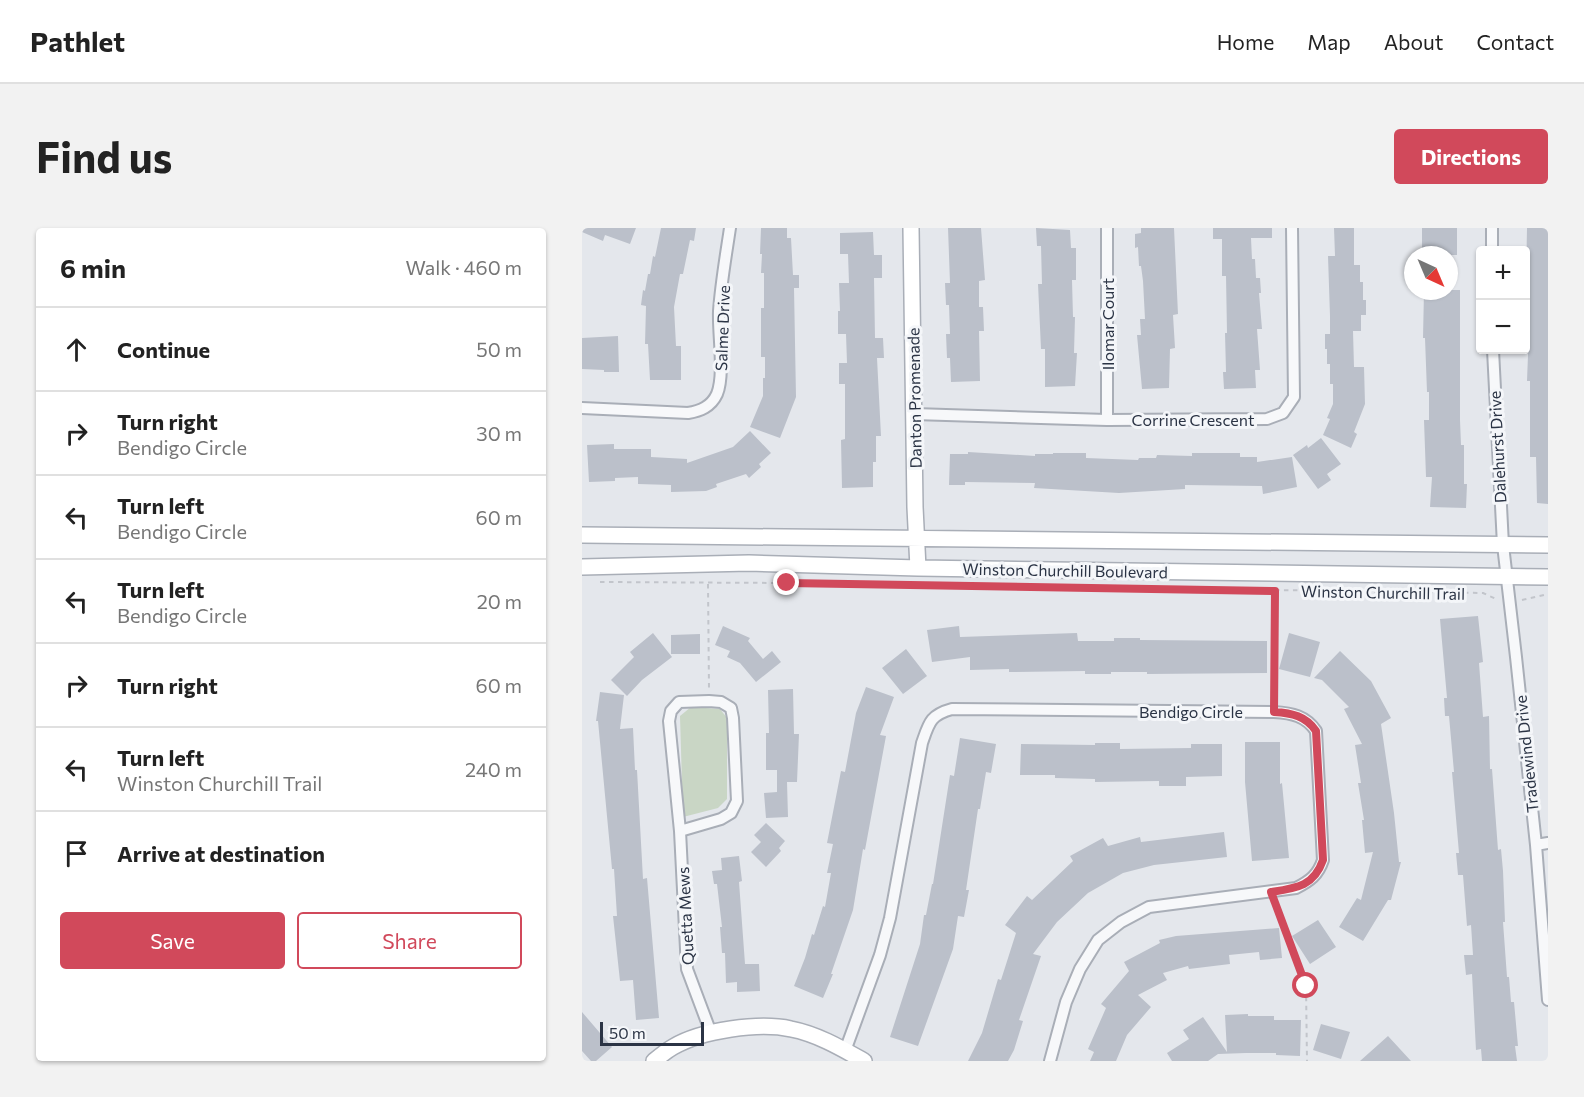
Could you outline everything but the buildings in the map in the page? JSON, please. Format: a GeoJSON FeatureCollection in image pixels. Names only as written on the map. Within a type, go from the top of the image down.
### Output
{"type":"FeatureCollection","features":[{"type":"Feature","properties":{"kind":"main road","name":"Danton Promenade"},"geometry":{"type":"LineString","coordinates":[[911,228],[918,568]]}},
{"type":"Feature","properties":{"kind":"main road","name":"Winston Churchill Boulevard"},"geometry":{"type":"LineString","coordinates":[[582,535],[1548,545]]}},
{"type":"Feature","properties":{"kind":"main road","name":"Winston Churchill Boulevard"},"geometry":{"type":"LineString","coordinates":[[582,567],[749,563],[918,568],[1548,577]]}},
{"type":"Feature","properties":{"kind":"main road"},"geometry":{"type":"LineString","coordinates":[[654,1061],[674,1047],[711,1033],[762,1026],[790,1028],[813,1035],[864,1061]]}},
{"type":"Feature","properties":{"kind":"street","name":"Salme Drive"},"geometry":{"type":"LineString","coordinates":[[582,408],[688,413],[701,410],[711,403],[717,394],[720,382],[719,310],[730,228]]}},
{"type":"Feature","properties":{"kind":"street","name":"Ilomar Court"},"geometry":{"type":"LineString","coordinates":[[1107,228],[1107,420]]}},
{"type":"Feature","properties":{"kind":"street","name":"Corrine Crescent"},"geometry":{"type":"LineString","coordinates":[[914,414],[1107,420],[1267,419],[1284,412],[1294,397],[1292,228]]}},
{"type":"Feature","properties":{"kind":"street"},"geometry":{"type":"LineString","coordinates":[[1492,228],[1492,246]]}},
{"type":"Feature","properties":{"kind":"street","name":"Dalehurst Drive"},"geometry":{"type":"LineString","coordinates":[[1493,354],[1503,545]]}},
{"type":"Feature","properties":{"kind":"street","name":"Tradewind Drive"},"geometry":{"type":"LineString","coordinates":[[1503,545],[1536,845],[1548,1000]]}},
{"type":"Feature","properties":{"kind":"street"},"geometry":{"type":"LineString","coordinates":[[680,831],[721,819],[731,813],[737,801],[731,708],[721,702],[709,701]]}},
{"type":"Feature","properties":{"kind":"street","name":"Quetta Mews"},"geometry":{"type":"LineString","coordinates":[[709,701],[679,702],[671,711],[669,721],[680,831],[687,969],[711,1033]]}},
{"type":"Feature","properties":{"kind":"street","name":"Bendigo Circle"},"geometry":{"type":"LineString","coordinates":[[845,1051],[880,955],[890,918],[922,743],[930,721],[939,713],[952,709],[1274,712],[1290,713],[1309,720],[1316,731],[1323,860],[1318,873],[1296,888],[1149,907],[1121,922],[1098,940],[1080,969],[1066,1002],[1050,1061]]}},
{"type":"Feature","properties":{"kind":"street"},"geometry":{"type":"LineString","coordinates":[[1536,845],[1548,843]]}},
{"type":"Feature","properties":{"kind":"path","name":"Winston Churchill Trail"},"geometry":{"type":"LineString","coordinates":[[594,582],[1483,593],[1498,601]]}},
{"type":"Feature","properties":{"kind":"path"},"geometry":{"type":"LineString","coordinates":[[708,582],[709,701]]}},
{"type":"Feature","properties":{"kind":"path"},"geometry":{"type":"LineString","coordinates":[[1274,712],[1275,591]]}},
{"type":"Feature","properties":{"kind":"path"},"geometry":{"type":"LineString","coordinates":[[1526,600],[1548,594]]}},
{"type":"Feature","properties":{"kind":"path"},"geometry":{"type":"LineString","coordinates":[[1271,892],[1306,986],[1307,1061]]}},
{"type":"Feature","properties":{"kind":"green space"},"geometry":{"type":"Polygon","coordinates":[[[691,707],[720,709],[727,718],[727,799],[718,808],[683,817],[680,716],[691,707]]]}},
{"type":"Feature","properties":{"kind":"route"},"geometry":{"type":"LineString","coordinates":[[787,583],[1275,591],[1274,712],[1290,713],[1309,720],[1316,731],[1323,860],[1318,873],[1309,881],[1296,888],[1271,892],[1306,986]]}}]}
